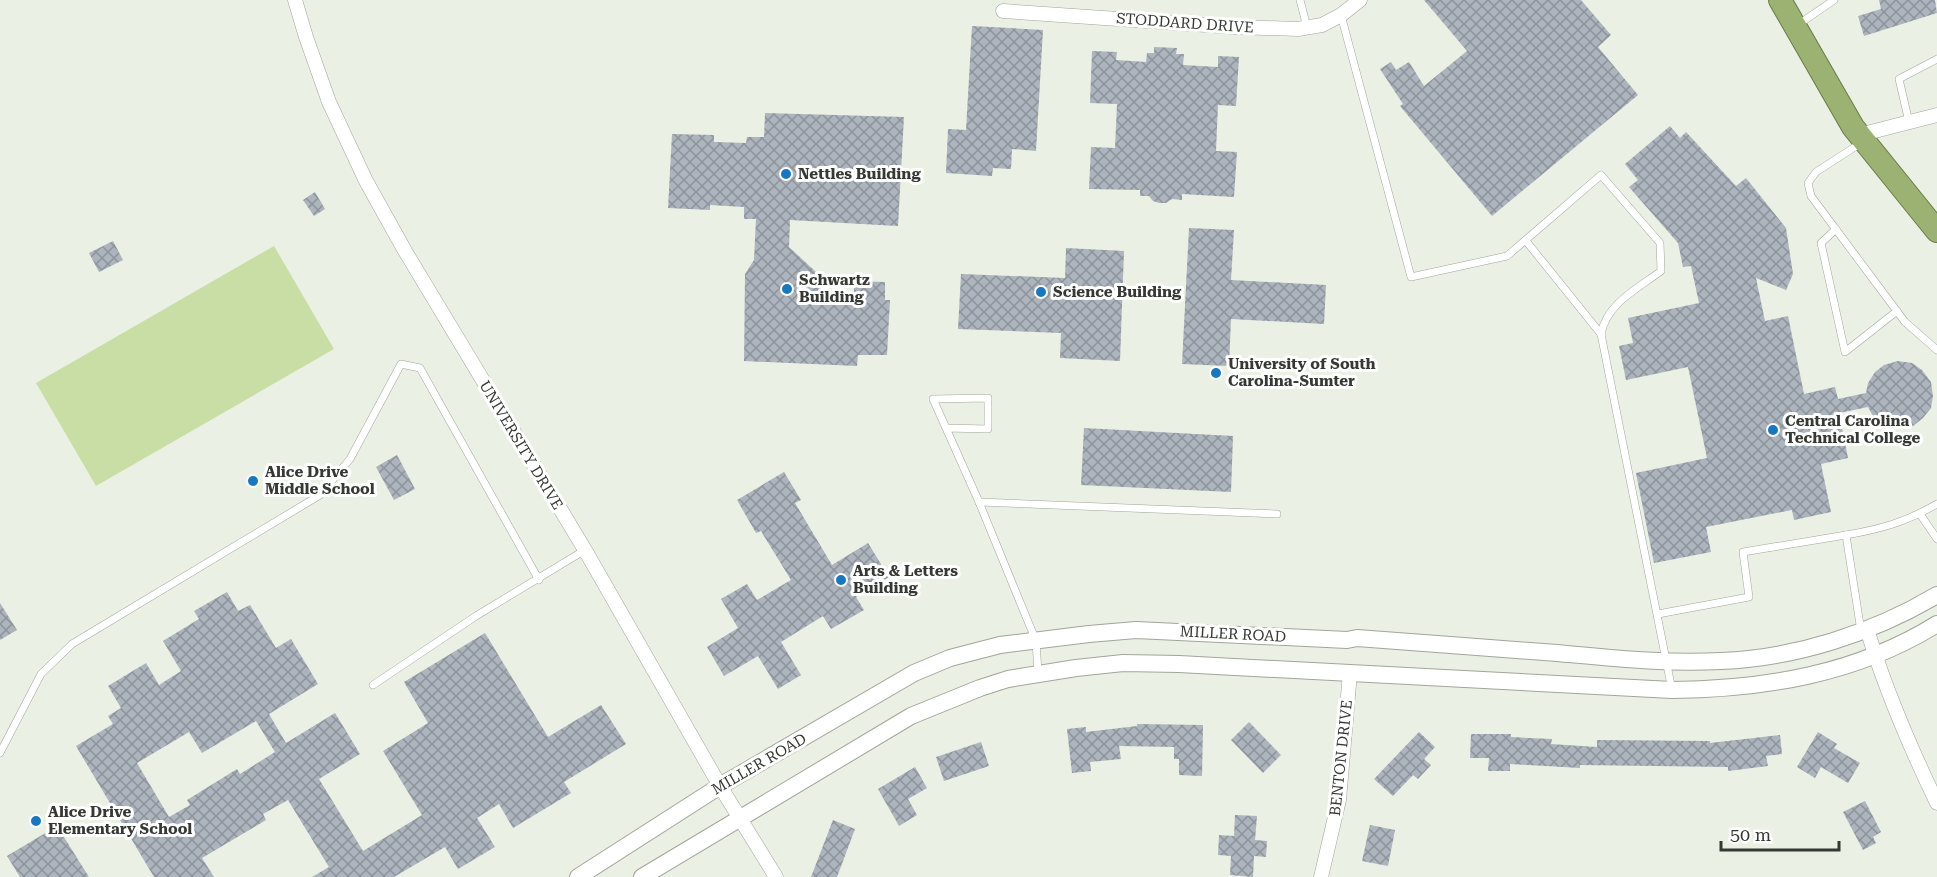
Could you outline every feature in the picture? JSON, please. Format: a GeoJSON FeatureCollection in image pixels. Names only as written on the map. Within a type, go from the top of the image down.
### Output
{"type":"FeatureCollection","features":[{"type":"Feature","properties":{"kind":"highway"},"geometry":{"type":"LineString","coordinates":[[1780,0],[1861,138],[1937,231]]}},
{"type":"Feature","properties":{"kind":"street","name":"UNIVERSITY DRIVE"},"geometry":{"type":"LineString","coordinates":[[295,0],[321,81],[366,181],[405,251],[585,550],[739,819],[776,877]]}},
{"type":"Feature","properties":{"kind":"street","name":"STODDARD DRIVE"},"geometry":{"type":"LineString","coordinates":[[1003,11],[1235,27],[1306,27],[1322,25],[1341,15],[1360,0]]}},
{"type":"Feature","properties":{"kind":"street"},"geometry":{"type":"LineString","coordinates":[[1861,138],[1937,115]]}},
{"type":"Feature","properties":{"kind":"street","name":"MILLER ROAD"},"geometry":{"type":"LineString","coordinates":[[578,877],[720,786],[914,673],[950,658],[1000,645],[1136,630],[1347,640],[1357,638],[1668,662],[1723,662],[1779,655],[1833,641],[1918,607],[1937,596]]}},
{"type":"Feature","properties":{"kind":"street"},"geometry":{"type":"LineString","coordinates":[[642,877],[910,716],[980,688],[1038,673],[1124,663],[1672,690],[1721,689],[1785,682],[1840,668],[1876,657],[1937,624]]}},
{"type":"Feature","properties":{"kind":"street"},"geometry":{"type":"LineString","coordinates":[[1864,630],[1910,744],[1937,803]]}},
{"type":"Feature","properties":{"kind":"street","name":"BENTON DRIVE"},"geometry":{"type":"LineString","coordinates":[[1321,877],[1339,800],[1350,673]]}},
{"type":"Feature","properties":{"kind":"lane"},"geometry":{"type":"LineString","coordinates":[[1300,0],[1306,27]]}},
{"type":"Feature","properties":{"kind":"lane"},"geometry":{"type":"LineString","coordinates":[[1795,27],[1834,0]]}},
{"type":"Feature","properties":{"kind":"lane"},"geometry":{"type":"LineString","coordinates":[[1341,15],[1411,277],[1507,256],[1601,175],[1660,243],[1661,271],[1617,303],[1603,322],[1601,334],[1672,690]]}},
{"type":"Feature","properties":{"kind":"lane"},"geometry":{"type":"LineString","coordinates":[[1909,122],[1899,79],[1937,58]]}},
{"type":"Feature","properties":{"kind":"lane"},"geometry":{"type":"LineString","coordinates":[[1861,138],[1816,172],[1808,183],[1811,196],[1905,322],[1937,350]]}},
{"type":"Feature","properties":{"kind":"lane"},"geometry":{"type":"LineString","coordinates":[[1836,229],[1821,243],[1845,352],[1897,311]]}},
{"type":"Feature","properties":{"kind":"lane"},"geometry":{"type":"LineString","coordinates":[[1526,241],[1601,334]]}},
{"type":"Feature","properties":{"kind":"lane"},"geometry":{"type":"LineString","coordinates":[[0,753],[41,674],[72,644],[320,495],[350,459],[400,364],[420,368],[539,579]]}},
{"type":"Feature","properties":{"kind":"lane"},"geometry":{"type":"LineString","coordinates":[[946,428],[988,429],[988,398],[933,399],[979,502],[1036,640],[1038,673]]}},
{"type":"Feature","properties":{"kind":"lane"},"geometry":{"type":"LineString","coordinates":[[979,502],[1277,514]]}},
{"type":"Feature","properties":{"kind":"lane"},"geometry":{"type":"LineString","coordinates":[[1658,614],[1749,597],[1743,552],[1886,528],[1920,514],[1937,504]]}},
{"type":"Feature","properties":{"kind":"lane"},"geometry":{"type":"LineString","coordinates":[[1920,514],[1937,539]]}},
{"type":"Feature","properties":{"kind":"lane"},"geometry":{"type":"LineString","coordinates":[[1846,535],[1864,630]]}},
{"type":"Feature","properties":{"kind":"lane"},"geometry":{"type":"LineString","coordinates":[[373,685],[476,616],[585,550]]}},
{"type":"Feature","properties":{"kind":"green space"},"geometry":{"type":"Polygon","coordinates":[[[274,246],[334,349],[96,486],[36,383],[274,246]]]}},
{"type":"Feature","properties":{"kind":"building"},"geometry":{"type":"Polygon","coordinates":[[[1424,0],[1581,0],[1611,35],[1598,47],[1638,95],[1492,216],[1400,106],[1403,104],[1380,69],[1391,62],[1396,70],[1409,62],[1424,86],[1467,51],[1424,0]]]}},
{"type":"Feature","properties":{"kind":"building"},"geometry":{"type":"Polygon","coordinates":[[[1879,0],[1935,0],[1937,13],[1864,36],[1858,16],[1881,9],[1879,0]]]}},
{"type":"Feature","properties":{"kind":"building"},"geometry":{"type":"Polygon","coordinates":[[[972,26],[1043,30],[1036,151],[1012,149],[1011,169],[993,168],[992,176],[946,173],[948,129],[966,130],[972,26]]]}},
{"type":"Feature","properties":{"kind":"building"},"geometry":{"type":"Polygon","coordinates":[[[1154,47],[1177,48],[1176,54],[1184,54],[1183,65],[1218,67],[1218,56],[1239,57],[1236,106],[1218,105],[1216,151],[1237,152],[1234,197],[1182,194],[1182,200],[1172,199],[1166,203],[1159,203],[1153,201],[1149,196],[1140,196],[1140,190],[1089,189],[1091,147],[1115,148],[1117,104],[1090,103],[1092,51],[1117,52],[1116,60],[1146,62],[1147,53],[1154,53],[1154,47]]]}},
{"type":"Feature","properties":{"kind":"building","name":"Nettles Building"},"geometry":{"type":"Polygon","coordinates":[[[765,113],[904,117],[898,226],[790,220],[789,247],[828,283],[832,295],[854,295],[854,281],[885,282],[885,300],[890,300],[887,355],[858,355],[857,366],[744,361],[745,274],[754,260],[756,219],[744,219],[744,207],[710,205],[710,210],[668,208],[672,134],[714,135],[714,142],[746,143],[747,137],[764,137],[765,113]]]}},
{"type":"Feature","properties":{"kind":"building"},"geometry":{"type":"Polygon","coordinates":[[[1670,126],[1680,138],[1686,132],[1736,186],[1746,178],[1786,228],[1793,274],[1786,290],[1756,278],[1765,321],[1788,316],[1804,394],[1835,387],[1838,399],[1866,393],[1868,383],[1875,372],[1884,365],[1898,361],[1912,363],[1922,370],[1931,382],[1933,396],[1931,408],[1913,426],[1900,428],[1884,426],[1874,418],[1868,407],[1839,413],[1848,458],[1821,464],[1831,512],[1794,520],[1792,510],[1706,527],[1711,552],[1654,563],[1636,473],[1707,458],[1688,367],[1626,380],[1619,346],[1633,343],[1628,318],[1699,303],[1691,266],[1683,267],[1678,243],[1629,187],[1638,180],[1625,164],[1670,126]]]}},
{"type":"Feature","properties":{"kind":"building"},"geometry":{"type":"Polygon","coordinates":[[[315,192],[325,209],[314,216],[303,200],[315,192]]]}},
{"type":"Feature","properties":{"kind":"building"},"geometry":{"type":"Polygon","coordinates":[[[1189,228],[1234,230],[1231,280],[1326,285],[1324,324],[1231,319],[1229,366],[1182,364],[1189,228]]]}},
{"type":"Feature","properties":{"kind":"building"},"geometry":{"type":"Polygon","coordinates":[[[113,241],[123,260],[99,272],[89,253],[113,241]]]}},
{"type":"Feature","properties":{"kind":"building","name":"Science Building"},"geometry":{"type":"Polygon","coordinates":[[[1066,248],[1124,251],[1120,361],[1060,358],[1061,333],[958,329],[961,274],[1065,278],[1066,248]]]}},
{"type":"Feature","properties":{"kind":"building"},"geometry":{"type":"Polygon","coordinates":[[[1084,428],[1233,436],[1231,492],[1081,485],[1084,428]]]}},
{"type":"Feature","properties":{"kind":"building"},"geometry":{"type":"Polygon","coordinates":[[[397,455],[415,489],[394,500],[376,467],[397,455]]]}},
{"type":"Feature","properties":{"kind":"building","name":"Arts & Letters Building"},"geometry":{"type":"Polygon","coordinates":[[[784,472],[801,500],[795,503],[832,565],[868,543],[889,577],[856,597],[864,610],[831,629],[823,616],[781,642],[801,675],[778,689],[758,656],[724,676],[707,647],[738,628],[721,599],[747,584],[757,600],[791,580],[761,531],[756,533],[737,500],[784,472]]]}},
{"type":"Feature","properties":{"kind":"building"},"geometry":{"type":"Polygon","coordinates":[[[227,592],[238,611],[250,605],[276,648],[291,639],[318,684],[269,714],[286,743],[335,713],[360,754],[319,779],[363,851],[422,815],[383,751],[428,723],[404,682],[485,633],[548,737],[601,705],[626,744],[564,782],[571,793],[513,828],[499,804],[477,818],[495,847],[458,869],[445,847],[394,877],[312,877],[329,867],[288,800],[263,814],[266,820],[202,858],[214,877],[154,877],[76,746],[113,724],[108,716],[121,708],[108,686],[146,663],[159,685],[181,671],[163,641],[199,619],[194,611],[227,592]],[[256,721],[202,753],[189,732],[137,763],[169,817],[190,805],[187,800],[237,769],[240,774],[275,752],[256,721]]]}},
{"type":"Feature","properties":{"kind":"building"},"geometry":{"type":"Polygon","coordinates":[[[0,603],[17,630],[0,640],[0,603]]]}},
{"type":"Feature","properties":{"kind":"building"},"geometry":{"type":"Polygon","coordinates":[[[1249,722],[1281,755],[1263,773],[1231,740],[1249,722]]]}},
{"type":"Feature","properties":{"kind":"building"},"geometry":{"type":"Polygon","coordinates":[[[1137,724],[1203,725],[1202,776],[1179,775],[1179,759],[1174,759],[1174,747],[1119,746],[1121,759],[1090,762],[1091,771],[1072,773],[1067,729],[1086,727],[1086,732],[1137,726],[1137,724]]]}},
{"type":"Feature","properties":{"kind":"building"},"geometry":{"type":"Polygon","coordinates":[[[1419,732],[1435,747],[1424,759],[1431,765],[1418,779],[1413,775],[1393,796],[1374,779],[1419,732]]]}},
{"type":"Feature","properties":{"kind":"building"},"geometry":{"type":"Polygon","coordinates":[[[1818,732],[1837,744],[1834,748],[1860,763],[1848,783],[1821,767],[1815,778],[1797,767],[1818,732]]]}},
{"type":"Feature","properties":{"kind":"building"},"geometry":{"type":"Polygon","coordinates":[[[1471,734],[1511,734],[1511,737],[1552,739],[1551,744],[1597,747],[1597,740],[1710,741],[1710,743],[1780,735],[1782,754],[1766,756],[1768,766],[1728,771],[1728,767],[1580,765],[1580,768],[1510,764],[1510,771],[1488,771],[1489,758],[1470,758],[1471,734]]]}},
{"type":"Feature","properties":{"kind":"building"},"geometry":{"type":"Polygon","coordinates":[[[981,742],[989,766],[944,781],[936,757],[981,742]]]}},
{"type":"Feature","properties":{"kind":"building"},"geometry":{"type":"Polygon","coordinates":[[[915,767],[927,788],[908,799],[917,815],[899,826],[878,789],[915,767]]]}},
{"type":"Feature","properties":{"kind":"building"},"geometry":{"type":"Polygon","coordinates":[[[1865,801],[1881,832],[1873,837],[1876,843],[1863,850],[1843,812],[1865,801]]]}},
{"type":"Feature","properties":{"kind":"building"},"geometry":{"type":"Polygon","coordinates":[[[1235,815],[1257,816],[1255,840],[1267,841],[1266,857],[1254,856],[1253,877],[1230,875],[1231,856],[1218,855],[1219,835],[1234,836],[1235,815]]]}},
{"type":"Feature","properties":{"kind":"building"},"geometry":{"type":"Polygon","coordinates":[[[833,820],[855,829],[837,877],[811,877],[833,820]]]}},
{"type":"Feature","properties":{"kind":"building"},"geometry":{"type":"Polygon","coordinates":[[[1370,825],[1395,830],[1388,866],[1362,861],[1370,825]]]}},
{"type":"Feature","properties":{"kind":"building"},"geometry":{"type":"Polygon","coordinates":[[[57,826],[89,877],[20,877],[7,856],[57,826]]]}},
{"type":"Feature","properties":{"kind":"place","name":"Nettles Building"},"geometry":{"type":"Point","coordinates":[786,174]}},
{"type":"Feature","properties":{"kind":"place","name":"Schwartz Building"},"geometry":{"type":"Point","coordinates":[787,289]}},
{"type":"Feature","properties":{"kind":"place","name":"Science Building"},"geometry":{"type":"Point","coordinates":[1041,292]}},
{"type":"Feature","properties":{"kind":"place","name":"University of South Carolina-Sumter"},"geometry":{"type":"Point","coordinates":[1216,373]}},
{"type":"Feature","properties":{"kind":"place","name":"Central Carolina Technical College"},"geometry":{"type":"Point","coordinates":[1773,430]}},
{"type":"Feature","properties":{"kind":"place","name":"Alice Drive Middle School"},"geometry":{"type":"Point","coordinates":[253,481]}},
{"type":"Feature","properties":{"kind":"place","name":"Arts & Letters Building"},"geometry":{"type":"Point","coordinates":[841,580]}},
{"type":"Feature","properties":{"kind":"place","name":"Alice Drive Elementary School"},"geometry":{"type":"Point","coordinates":[36,821]}}]}
